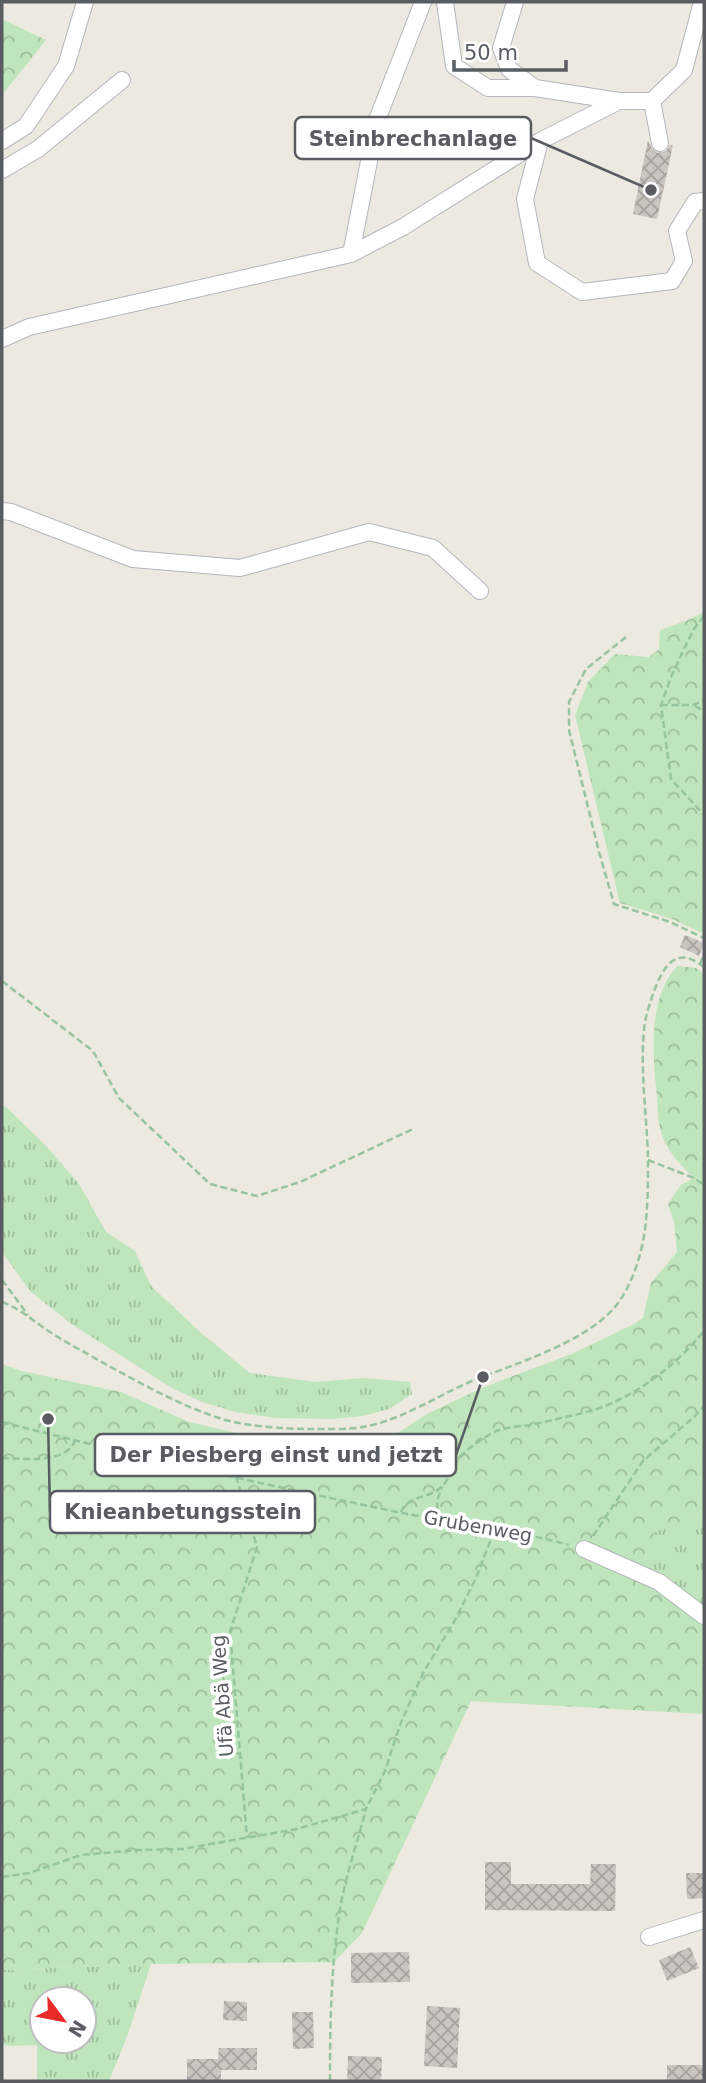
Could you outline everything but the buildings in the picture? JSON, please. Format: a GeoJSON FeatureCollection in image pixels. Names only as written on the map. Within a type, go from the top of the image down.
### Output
{"type":"FeatureCollection","features":[{"type":"Feature","properties":{"kind":"street"},"geometry":{"type":"LineString","coordinates":[[2,141],[26,126],[66,66],[85,2]]}},
{"type":"Feature","properties":{"kind":"street"},"geometry":{"type":"LineString","coordinates":[[351,254],[377,120],[423,2]]}},
{"type":"Feature","properties":{"kind":"street"},"geometry":{"type":"LineString","coordinates":[[445,2],[454,66],[488,88],[535,88],[619,101],[652,101],[684,70],[702,2]]}},
{"type":"Feature","properties":{"kind":"street"},"geometry":{"type":"LineString","coordinates":[[515,2],[501,48],[509,69],[535,88]]}},
{"type":"Feature","properties":{"kind":"street"},"geometry":{"type":"LineString","coordinates":[[2,170],[38,149],[122,80]]}},
{"type":"Feature","properties":{"kind":"street"},"geometry":{"type":"LineString","coordinates":[[2,339],[29,327],[351,254],[403,227],[540,141],[619,101]]}},
{"type":"Feature","properties":{"kind":"street"},"geometry":{"type":"LineString","coordinates":[[652,101],[660,143]]}},
{"type":"Feature","properties":{"kind":"street"},"geometry":{"type":"LineString","coordinates":[[540,141],[525,199],[537,263],[582,292],[672,281],[684,261],[677,231],[695,202],[704,201]]}},
{"type":"Feature","properties":{"kind":"street"},"geometry":{"type":"LineString","coordinates":[[2,511],[11,512],[133,559],[240,568],[369,532],[433,548],[480,591]]}},
{"type":"Feature","properties":{"kind":"street"},"geometry":{"type":"LineString","coordinates":[[584,1549],[659,1582],[704,1616]]}},
{"type":"Feature","properties":{"kind":"street"},"geometry":{"type":"LineString","coordinates":[[649,1937],[704,1920]]}},
{"type":"Feature","properties":{"kind":"path"},"geometry":{"type":"LineString","coordinates":[[704,616],[683,651],[662,705],[671,779],[704,815]]}},
{"type":"Feature","properties":{"kind":"path"},"geometry":{"type":"LineString","coordinates":[[626,637],[586,669],[569,702],[569,730],[599,852],[614,904],[670,922],[704,938]]}},
{"type":"Feature","properties":{"kind":"path"},"geometry":{"type":"LineString","coordinates":[[662,705],[693,705],[704,701]]}},
{"type":"Feature","properties":{"kind":"path"},"geometry":{"type":"LineString","coordinates":[[693,705],[704,711]]}},
{"type":"Feature","properties":{"kind":"path"},"geometry":{"type":"LineString","coordinates":[[700,964],[704,954]]}},
{"type":"Feature","properties":{"kind":"path"},"geometry":{"type":"LineString","coordinates":[[2,1302],[12,1305],[69,1343],[156,1392],[221,1419],[285,1429],[367,1427],[400,1416],[445,1393],[562,1344],[599,1323],[615,1307],[636,1263],[645,1232],[648,1160],[644,1030],[647,1010],[660,976],[672,960],[679,957],[695,960],[704,967]]}},
{"type":"Feature","properties":{"kind":"path"},"geometry":{"type":"LineString","coordinates":[[2,981],[93,1051],[119,1098],[210,1184],[257,1196],[300,1182],[413,1129]]}},
{"type":"Feature","properties":{"kind":"path"},"geometry":{"type":"LineString","coordinates":[[648,1160],[694,1178],[704,1185]]}},
{"type":"Feature","properties":{"kind":"path"},"geometry":{"type":"LineString","coordinates":[[2,1280],[30,1317]]}},
{"type":"Feature","properties":{"kind":"path"},"geometry":{"type":"LineString","coordinates":[[438,1520],[437,1501],[442,1487],[466,1450],[499,1430],[587,1412],[607,1404],[665,1371],[704,1331]]}},
{"type":"Feature","properties":{"kind":"path"},"geometry":{"type":"LineString","coordinates":[[584,1549],[643,1461],[704,1406]]}},
{"type":"Feature","properties":{"kind":"path","name":"Grubenweg"},"geometry":{"type":"LineString","coordinates":[[2,1422],[75,1441],[438,1520],[537,1536],[584,1549]]}},
{"type":"Feature","properties":{"kind":"path"},"geometry":{"type":"LineString","coordinates":[[2,1458],[51,1459],[72,1446],[75,1441]]}},
{"type":"Feature","properties":{"kind":"path","name":"Ufä Abä Weg"},"geometry":{"type":"LineString","coordinates":[[236,1476],[257,1547],[230,1632],[247,1838]]}},
{"type":"Feature","properties":{"kind":"path"},"geometry":{"type":"LineString","coordinates":[[401,1512],[405,1503],[428,1496],[442,1487]]}},
{"type":"Feature","properties":{"kind":"path"},"geometry":{"type":"LineString","coordinates":[[330,2081],[336,1936],[342,1899],[366,1809],[385,1771],[400,1725],[423,1673],[455,1620],[476,1578],[495,1530]]}},
{"type":"Feature","properties":{"kind":"path"},"geometry":{"type":"LineString","coordinates":[[2,1877],[29,1873],[80,1855],[182,1849],[297,1829],[366,1809]]}},
{"type":"Feature","properties":{"kind":"green space"},"geometry":{"type":"Polygon","coordinates":[[[2,19],[46,40],[2,95],[2,19]]]}},
{"type":"Feature","properties":{"kind":"green space"},"geometry":{"type":"Polygon","coordinates":[[[704,612],[704,934],[670,918],[620,903],[575,715],[588,682],[615,654],[649,657],[659,649],[660,630],[704,612]]]}},
{"type":"Feature","properties":{"kind":"green space"},"geometry":{"type":"Polygon","coordinates":[[[677,966],[696,968],[704,974],[704,1512],[654,1533],[645,1560],[659,1582],[704,1616],[704,1714],[471,1701],[362,1933],[334,1962],[151,1964],[2,1970],[2,1364],[21,1371],[121,1392],[189,1422],[263,1439],[362,1443],[396,1434],[427,1414],[484,1387],[574,1353],[634,1324],[643,1318],[651,1283],[677,1252],[674,1222],[668,1204],[681,1185],[694,1178],[675,1158],[665,1141],[659,1121],[655,1081],[656,1011],[667,979],[677,966]]]}},
{"type":"Feature","properties":{"kind":"green space"},"geometry":{"type":"Polygon","coordinates":[[[2,1106],[46,1146],[79,1184],[106,1232],[135,1251],[151,1286],[200,1332],[250,1373],[315,1382],[362,1378],[410,1382],[412,1394],[389,1409],[363,1416],[332,1419],[276,1418],[236,1412],[202,1402],[172,1388],[73,1325],[30,1291],[2,1252],[2,1106]]]}},
{"type":"Feature","properties":{"kind":"green space"},"geometry":{"type":"Polygon","coordinates":[[[704,1512],[704,1616],[659,1582],[645,1561],[653,1533],[704,1512]]]}},
{"type":"Feature","properties":{"kind":"green space"},"geometry":{"type":"Polygon","coordinates":[[[151,1964],[109,2081],[37,2081],[37,2055],[98,2055],[98,1985],[28,1985],[28,2045],[2,2044],[2,1970],[151,1964]]]}},
{"type":"Feature","properties":{"kind":"place","name":"Steinbrechanlage"},"geometry":{"type":"Point","coordinates":[651,190]}},
{"type":"Feature","properties":{"kind":"place","name":"Der Piesberg einst und jetzt"},"geometry":{"type":"Point","coordinates":[483,1377]}},
{"type":"Feature","properties":{"kind":"place","name":"Knieanbetungsstein"},"geometry":{"type":"Point","coordinates":[48,1419]}}]}
